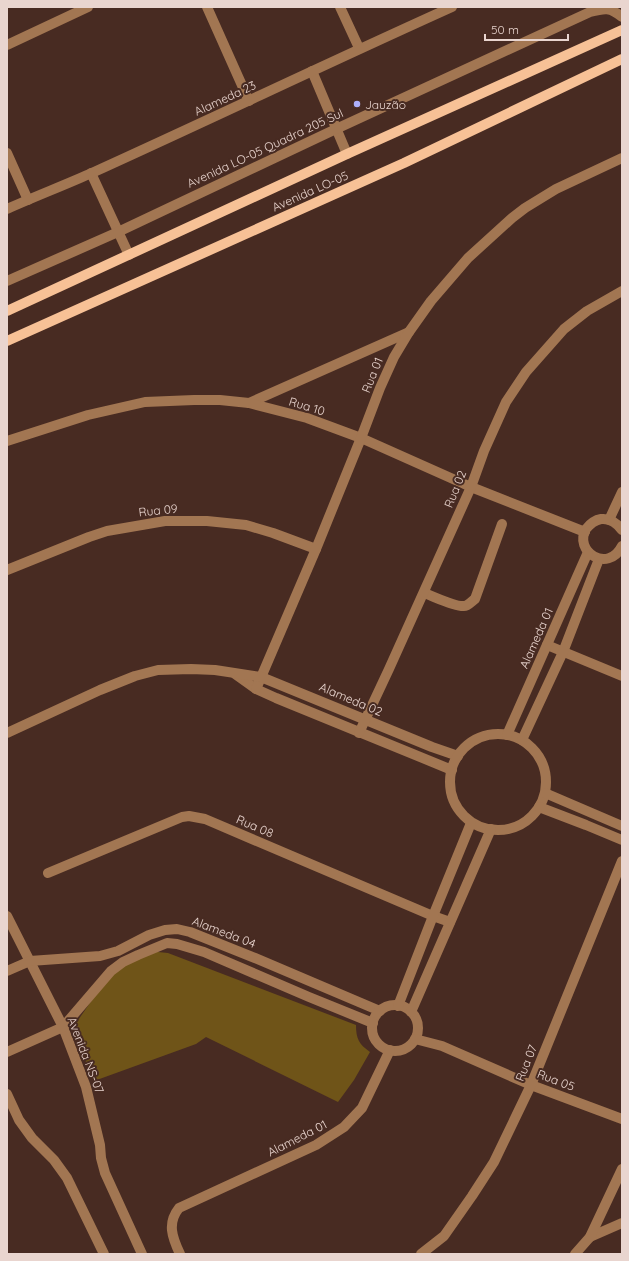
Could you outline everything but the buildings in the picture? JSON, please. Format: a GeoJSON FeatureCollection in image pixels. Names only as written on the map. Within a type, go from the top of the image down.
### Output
{"type":"FeatureCollection","features":[{"type":"Feature","properties":{"kind":"main road","name":"Avenida LO-05"},"geometry":{"type":"LineString","coordinates":[[7,311],[347,154],[622,30]]}},
{"type":"Feature","properties":{"kind":"main road","name":"Avenida LO-05"},"geometry":{"type":"LineString","coordinates":[[7,342],[404,163],[622,59]]}},
{"type":"Feature","properties":{"kind":"street"},"geometry":{"type":"LineString","coordinates":[[7,45],[88,7]]}},
{"type":"Feature","properties":{"kind":"street"},"geometry":{"type":"LineString","coordinates":[[207,7],[249,100]]}},
{"type":"Feature","properties":{"kind":"street"},"geometry":{"type":"LineString","coordinates":[[340,7],[359,48]]}},
{"type":"Feature","properties":{"kind":"street","name":"Alameda 23"},"geometry":{"type":"LineString","coordinates":[[7,209],[92,173],[359,48],[452,7]]}},
{"type":"Feature","properties":{"kind":"street","name":"Avenida LO-05 Quadra 205 Sul"},"geometry":{"type":"LineString","coordinates":[[7,281],[118,232],[336,129],[590,12],[603,9],[614,10],[622,17]]}},
{"type":"Feature","properties":{"kind":"street"},"geometry":{"type":"LineString","coordinates":[[312,71],[347,154]]}},
{"type":"Feature","properties":{"kind":"street"},"geometry":{"type":"LineString","coordinates":[[7,153],[28,200]]}},
{"type":"Feature","properties":{"kind":"street","name":"Rua 01"},"geometry":{"type":"LineString","coordinates":[[256,688],[362,438],[380,388],[394,357],[409,332],[431,301],[468,258],[512,218],[556,189],[622,158]]}},
{"type":"Feature","properties":{"kind":"street"},"geometry":{"type":"LineString","coordinates":[[92,173],[129,255]]}},
{"type":"Feature","properties":{"kind":"street","name":"Rua 02"},"geometry":{"type":"LineString","coordinates":[[359,732],[424,593],[471,487],[484,451],[506,402],[526,372],[564,329],[587,311],[622,291]]}},
{"type":"Feature","properties":{"kind":"street"},"geometry":{"type":"LineString","coordinates":[[249,403],[409,332]]}},
{"type":"Feature","properties":{"kind":"street","name":"Rua 10"},"geometry":{"type":"LineString","coordinates":[[7,442],[88,415],[145,402],[220,400],[249,403],[307,418],[362,438],[471,487],[585,532]]}},
{"type":"Feature","properties":{"kind":"street"},"geometry":{"type":"LineString","coordinates":[[609,520],[622,492]]}},
{"type":"Feature","properties":{"kind":"street"},"geometry":{"type":"LineString","coordinates":[[621,550],[612,557],[599,559],[588,552],[584,546],[583,539],[585,532],[592,523],[597,520],[603,519],[615,522],[622,530]]}},
{"type":"Feature","properties":{"kind":"street","name":"Rua 09"},"geometry":{"type":"LineString","coordinates":[[7,570],[107,531],[165,521],[207,521],[246,525],[316,549]]}},
{"type":"Feature","properties":{"kind":"street"},"geometry":{"type":"LineString","coordinates":[[424,593],[456,605],[468,605],[474,598],[502,524]]}},
{"type":"Feature","properties":{"kind":"street","name":"Alameda 01"},"geometry":{"type":"LineString","coordinates":[[507,734],[588,552]]}},
{"type":"Feature","properties":{"kind":"street"},"geometry":{"type":"LineString","coordinates":[[522,740],[563,652],[599,559]]}},
{"type":"Feature","properties":{"kind":"street"},"geometry":{"type":"LineString","coordinates":[[547,645],[622,676]]}},
{"type":"Feature","properties":{"kind":"street","name":"Alameda 02"},"geometry":{"type":"LineString","coordinates":[[7,733],[100,690],[135,676],[158,670],[191,669],[261,677],[432,747],[458,756]]}},
{"type":"Feature","properties":{"kind":"street","name":"Alameda 02"},"geometry":{"type":"LineString","coordinates":[[233,673],[256,688],[276,698],[452,770]]}},
{"type":"Feature","properties":{"kind":"street"},"geometry":{"type":"LineString","coordinates":[[492,734],[507,734],[522,740],[534,750],[542,763],[546,778],[545,793],[539,807],[530,818],[518,825],[505,829],[491,829],[471,823],[455,804],[451,790],[452,770],[458,756],[464,748],[477,739],[492,734]]}},
{"type":"Feature","properties":{"kind":"street"},"geometry":{"type":"LineString","coordinates":[[545,793],[622,826]]}},
{"type":"Feature","properties":{"kind":"street"},"geometry":{"type":"LineString","coordinates":[[539,807],[622,840]]}},
{"type":"Feature","properties":{"kind":"street","name":"Rua 08"},"geometry":{"type":"LineString","coordinates":[[48,873],[175,820],[189,816],[205,819],[450,922]]}},
{"type":"Feature","properties":{"kind":"street"},"geometry":{"type":"LineString","coordinates":[[398,1006],[471,823]]}},
{"type":"Feature","properties":{"kind":"street"},"geometry":{"type":"LineString","coordinates":[[411,1012],[491,829]]}},
{"type":"Feature","properties":{"kind":"street","name":"Rua 07"},"geometry":{"type":"LineString","coordinates":[[421,1254],[444,1236],[494,1162],[531,1085],[622,861]]}},
{"type":"Feature","properties":{"kind":"street","name":"Avenida NS-07"},"geometry":{"type":"LineString","coordinates":[[7,916],[62,1027],[86,1087],[98,1133],[101,1158],[142,1254]]}},
{"type":"Feature","properties":{"kind":"street","name":"Alameda 04"},"geometry":{"type":"LineString","coordinates":[[7,970],[30,961],[100,956],[118,951],[149,935],[165,930],[177,929],[190,932],[226,946],[380,1010]]}},
{"type":"Feature","properties":{"kind":"street"},"geometry":{"type":"LineString","coordinates":[[7,1052],[62,1027],[111,971],[128,960],[167,943],[177,944],[204,952],[373,1023]]}},
{"type":"Feature","properties":{"kind":"street"},"geometry":{"type":"LineString","coordinates":[[293,990],[299,976]]}},
{"type":"Feature","properties":{"kind":"street"},"geometry":{"type":"LineString","coordinates":[[309,997],[315,983]]}},
{"type":"Feature","properties":{"kind":"street"},"geometry":{"type":"LineString","coordinates":[[392,1006],[398,1006],[411,1012],[416,1018],[418,1032],[411,1045],[397,1051],[383,1048],[374,1037],[372,1030],[373,1023],[380,1010],[392,1006]]}},
{"type":"Feature","properties":{"kind":"street","name":"Rua 05"},"geometry":{"type":"LineString","coordinates":[[415,1039],[442,1046],[531,1085],[622,1119]]}},
{"type":"Feature","properties":{"kind":"street","name":"Alameda 01"},"geometry":{"type":"LineString","coordinates":[[180,1254],[174,1242],[172,1231],[174,1214],[179,1208],[316,1145],[344,1127],[362,1108],[390,1050]]}},
{"type":"Feature","properties":{"kind":"street"},"geometry":{"type":"LineString","coordinates":[[7,1094],[19,1120],[32,1138],[54,1160],[67,1178],[104,1254]]}},
{"type":"Feature","properties":{"kind":"street"},"geometry":{"type":"LineString","coordinates":[[575,1254],[590,1237],[622,1169]]}},
{"type":"Feature","properties":{"kind":"street"},"geometry":{"type":"LineString","coordinates":[[590,1237],[622,1223]]}},
{"type":"Feature","properties":{"kind":"shaded area"},"geometry":{"type":"Polygon","coordinates":[[[148,951],[168,953],[356,1025],[359,1041],[370,1052],[354,1080],[338,1102],[206,1037],[196,1044],[94,1081],[72,1029],[116,968],[148,951]]]}},
{"type":"Feature","properties":{"kind":"place","name":"Jauzão"},"geometry":{"type":"Point","coordinates":[357,104]}}]}
